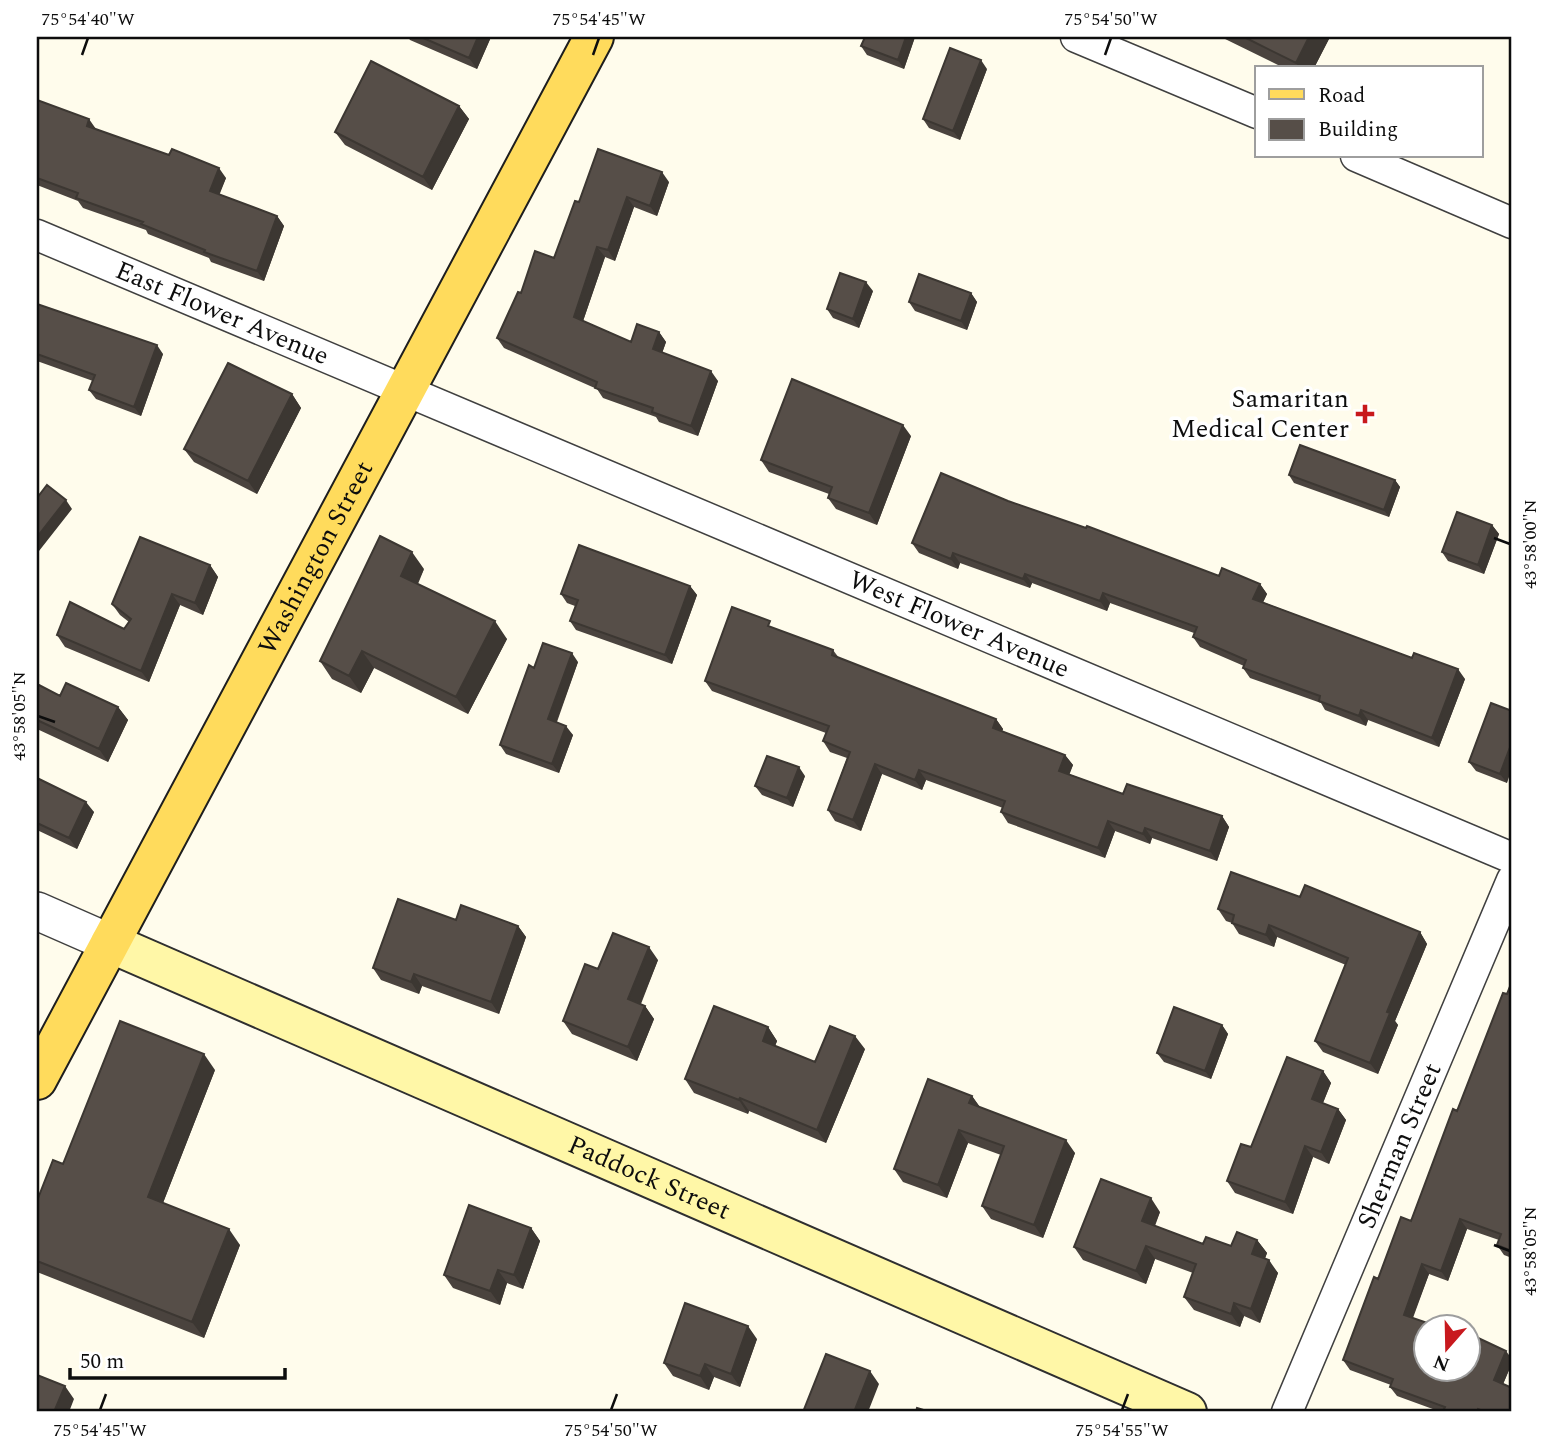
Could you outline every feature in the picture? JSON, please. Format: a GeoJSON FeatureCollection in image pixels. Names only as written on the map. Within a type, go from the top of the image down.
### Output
{"type":"FeatureCollection","features":[{"type":"Feature","properties":{"kind":"main road","name":"Washington Street"},"geometry":{"type":"LineString","coordinates":[[37,1080],[594,37]]}},
{"type":"Feature","properties":{"kind":"main road","name":"Paddock Street"},"geometry":{"type":"LineString","coordinates":[[110,943],[1187,1412]]}},
{"type":"Feature","properties":{"kind":"street"},"geometry":{"type":"LineString","coordinates":[[1076,37],[1255,112]]}},
{"type":"Feature","properties":{"kind":"street"},"geometry":{"type":"LineString","coordinates":[[1361,158],[1512,223]]}},
{"type":"Feature","properties":{"kind":"street","name":"East Flower Avenue"},"geometry":{"type":"LineString","coordinates":[[37,235],[407,390]]}},
{"type":"Feature","properties":{"kind":"street","name":"West Flower Avenue"},"geometry":{"type":"LineString","coordinates":[[407,390],[1512,858]]}},
{"type":"Feature","properties":{"kind":"street","name":"Sherman Street"},"geometry":{"type":"LineString","coordinates":[[1287,1412],[1512,880]]}},
{"type":"Feature","properties":{"kind":"street"},"geometry":{"type":"LineString","coordinates":[[37,911],[110,943]]}},
{"type":"Feature","properties":{"kind":"building"},"geometry":{"type":"Polygon","coordinates":[[[421,37],[478,37],[469,58],[421,37]]]}},
{"type":"Feature","properties":{"kind":"building"},"geometry":{"type":"Polygon","coordinates":[[[865,37],[906,37],[898,60],[861,46],[865,37]]]}},
{"type":"Feature","properties":{"kind":"building"},"geometry":{"type":"Polygon","coordinates":[[[1244,37],[1309,37],[1296,63],[1244,37]]]}},
{"type":"Feature","properties":{"kind":"building"},"geometry":{"type":"Polygon","coordinates":[[[950,48],[981,60],[953,131],[923,119],[950,48]]]}},
{"type":"Feature","properties":{"kind":"building"},"geometry":{"type":"Polygon","coordinates":[[[371,61],[459,106],[423,177],[335,132],[371,61]]]}},
{"type":"Feature","properties":{"kind":"building"},"geometry":{"type":"Polygon","coordinates":[[[37,100],[89,119],[87,126],[169,155],[172,149],[219,168],[210,191],[277,216],[257,271],[204,252],[205,250],[141,224],[143,222],[76,198],[78,193],[37,178],[37,100]]]}},
{"type":"Feature","properties":{"kind":"building"},"geometry":{"type":"Polygon","coordinates":[[[598,149],[662,172],[650,206],[627,197],[608,250],[597,247],[574,317],[631,342],[637,324],[659,332],[653,349],[711,371],[691,426],[652,412],[653,408],[595,388],[597,382],[497,338],[518,292],[521,293],[535,251],[554,258],[575,201],[579,202],[598,149]]]}},
{"type":"Feature","properties":{"kind":"building"},"geometry":{"type":"Polygon","coordinates":[[[840,273],[866,282],[853,319],[827,309],[840,273]]]}},
{"type":"Feature","properties":{"kind":"building"},"geometry":{"type":"Polygon","coordinates":[[[919,274],[971,293],[961,321],[909,302],[919,274]]]}},
{"type":"Feature","properties":{"kind":"building"},"geometry":{"type":"Polygon","coordinates":[[[37,304],[157,345],[134,407],[89,390],[95,375],[37,354],[37,304]]]}},
{"type":"Feature","properties":{"kind":"building"},"geometry":{"type":"Polygon","coordinates":[[[228,363],[292,394],[248,481],[184,449],[228,363]]]}},
{"type":"Feature","properties":{"kind":"building"},"geometry":{"type":"Polygon","coordinates":[[[792,379],[903,425],[869,513],[828,498],[832,487],[761,460],[792,379]]]}},
{"type":"Feature","properties":{"kind":"building"},"geometry":{"type":"Polygon","coordinates":[[[1300,445],[1395,480],[1384,510],[1289,475],[1300,445]]]}},
{"type":"Feature","properties":{"kind":"building"},"geometry":{"type":"Polygon","coordinates":[[[941,473],[1008,501],[1086,528],[1087,526],[1219,576],[1222,568],[1260,584],[1253,599],[1412,658],[1414,653],[1458,669],[1432,738],[1361,710],[1359,716],[1319,701],[1320,696],[1243,668],[1246,660],[1193,637],[1197,627],[1103,593],[1100,601],[1025,574],[1023,579],[953,553],[951,559],[912,543],[941,473]]]}},
{"type":"Feature","properties":{"kind":"building"},"geometry":{"type":"Polygon","coordinates":[[[47,485],[66,500],[37,537],[37,498],[47,485]]]}},
{"type":"Feature","properties":{"kind":"building"},"geometry":{"type":"Polygon","coordinates":[[[1457,512],[1492,525],[1478,565],[1442,552],[1457,512]]]}},
{"type":"Feature","properties":{"kind":"building"},"geometry":{"type":"Polygon","coordinates":[[[380,536],[412,552],[401,576],[495,621],[456,697],[362,651],[349,676],[320,661],[380,536]]]}},
{"type":"Feature","properties":{"kind":"building"},"geometry":{"type":"Polygon","coordinates":[[[140,537],[210,565],[195,603],[172,594],[141,671],[57,635],[70,602],[124,629],[131,619],[112,604],[140,537]]]}},
{"type":"Feature","properties":{"kind":"building"},"geometry":{"type":"Polygon","coordinates":[[[579,545],[690,586],[665,655],[570,621],[578,600],[561,594],[579,545]]]}},
{"type":"Feature","properties":{"kind":"building"},"geometry":{"type":"Polygon","coordinates":[[[732,607],[770,621],[768,626],[833,650],[832,655],[996,719],[993,728],[1065,755],[1059,771],[1123,794],[1127,784],[1222,816],[1210,851],[1145,828],[1143,834],[1108,821],[1098,848],[1001,812],[1005,801],[919,770],[915,780],[875,764],[853,820],[828,810],[850,752],[823,741],[829,726],[705,681],[732,607]]]}},
{"type":"Feature","properties":{"kind":"building"},"geometry":{"type":"Polygon","coordinates":[[[543,643],[572,653],[548,719],[566,726],[552,764],[500,745],[529,665],[534,668],[543,643]]]}},
{"type":"Feature","properties":{"kind":"building"},"geometry":{"type":"Polygon","coordinates":[[[66,683],[118,707],[99,749],[37,720],[37,684],[60,696],[66,683]]]}},
{"type":"Feature","properties":{"kind":"building"},"geometry":{"type":"Polygon","coordinates":[[[1491,703],[1512,711],[1512,742],[1500,774],[1469,762],[1491,703]]]}},
{"type":"Feature","properties":{"kind":"building"},"geometry":{"type":"Polygon","coordinates":[[[767,756],[799,767],[787,798],[755,786],[767,756]]]}},
{"type":"Feature","properties":{"kind":"building"},"geometry":{"type":"Polygon","coordinates":[[[37,778],[86,802],[69,838],[37,823],[37,778]]]}},
{"type":"Feature","properties":{"kind":"building"},"geometry":{"type":"Polygon","coordinates":[[[1231,872],[1300,897],[1305,885],[1420,932],[1387,1012],[1390,1013],[1370,1063],[1315,1041],[1348,958],[1269,925],[1266,935],[1232,923],[1234,915],[1218,909],[1231,872]]]}},
{"type":"Feature","properties":{"kind":"building"},"geometry":{"type":"Polygon","coordinates":[[[398,899],[456,920],[461,905],[518,926],[491,1002],[414,974],[411,982],[373,968],[398,899]]]}},
{"type":"Feature","properties":{"kind":"building"},"geometry":{"type":"Polygon","coordinates":[[[613,933],[649,947],[628,999],[645,1006],[628,1047],[563,1021],[585,964],[598,969],[613,933]]]}},
{"type":"Feature","properties":{"kind":"building"},"geometry":{"type":"Polygon","coordinates":[[[1512,981],[1512,1251],[1497,1245],[1501,1234],[1460,1219],[1441,1271],[1422,1264],[1404,1315],[1412,1318],[1412,1382],[1482,1382],[1482,1340],[1506,1351],[1494,1380],[1512,1388],[1512,1412],[1486,1412],[1478,1409],[1477,1412],[1447,1412],[1443,1411],[1445,1407],[1390,1387],[1393,1379],[1343,1360],[1374,1277],[1378,1279],[1401,1217],[1411,1221],[1453,1109],[1457,1111],[1503,993],[1507,994],[1512,981]]]}},
{"type":"Feature","properties":{"kind":"building"},"geometry":{"type":"Polygon","coordinates":[[[714,1006],[768,1027],[763,1041],[815,1062],[830,1026],[855,1036],[817,1130],[685,1079],[714,1006]]]}},
{"type":"Feature","properties":{"kind":"building"},"geometry":{"type":"Polygon","coordinates":[[[1174,1007],[1222,1025],[1205,1071],[1157,1053],[1174,1007]]]}},
{"type":"Feature","properties":{"kind":"building"},"geometry":{"type":"Polygon","coordinates":[[[120,1021],[204,1054],[148,1197],[229,1229],[192,1322],[37,1261],[37,1201],[53,1160],[63,1164],[120,1021]]]}},
{"type":"Feature","properties":{"kind":"building"},"geometry":{"type":"Polygon","coordinates":[[[1287,1057],[1323,1071],[1312,1099],[1338,1109],[1321,1152],[1305,1146],[1285,1202],[1227,1181],[1241,1144],[1251,1147],[1287,1057]]]}},
{"type":"Feature","properties":{"kind":"building"},"geometry":{"type":"Polygon","coordinates":[[[928,1079],[972,1096],[969,1103],[1066,1140],[1034,1225],[982,1206],[1004,1146],[959,1130],[938,1185],[894,1169],[928,1079]]]}},
{"type":"Feature","properties":{"kind":"building"},"geometry":{"type":"Polygon","coordinates":[[[1101,1179],[1151,1198],[1142,1221],[1203,1244],[1206,1237],[1231,1246],[1237,1232],[1257,1240],[1252,1254],[1269,1260],[1251,1309],[1234,1303],[1231,1314],[1184,1297],[1196,1264],[1146,1246],[1136,1271],[1074,1247],[1101,1179]]]}},
{"type":"Feature","properties":{"kind":"building"},"geometry":{"type":"Polygon","coordinates":[[[469,1205],[531,1228],[514,1275],[498,1270],[490,1291],[444,1275],[469,1205]]]}},
{"type":"Feature","properties":{"kind":"building"},"geometry":{"type":"Polygon","coordinates":[[[685,1303],[748,1326],[731,1374],[705,1364],[700,1376],[664,1363],[685,1303]]]}},
{"type":"Feature","properties":{"kind":"building"},"geometry":{"type":"Polygon","coordinates":[[[826,1354],[870,1371],[854,1412],[803,1412],[826,1354]]]}},
{"type":"Feature","properties":{"kind":"building"},"geometry":{"type":"Polygon","coordinates":[[[37,1375],[65,1386],[54,1412],[37,1412],[37,1375]]]}},
{"type":"Feature","properties":{"kind":"place","name":"Samaritan Medical Center"},"geometry":{"type":"Point","coordinates":[1365,414]}}]}
